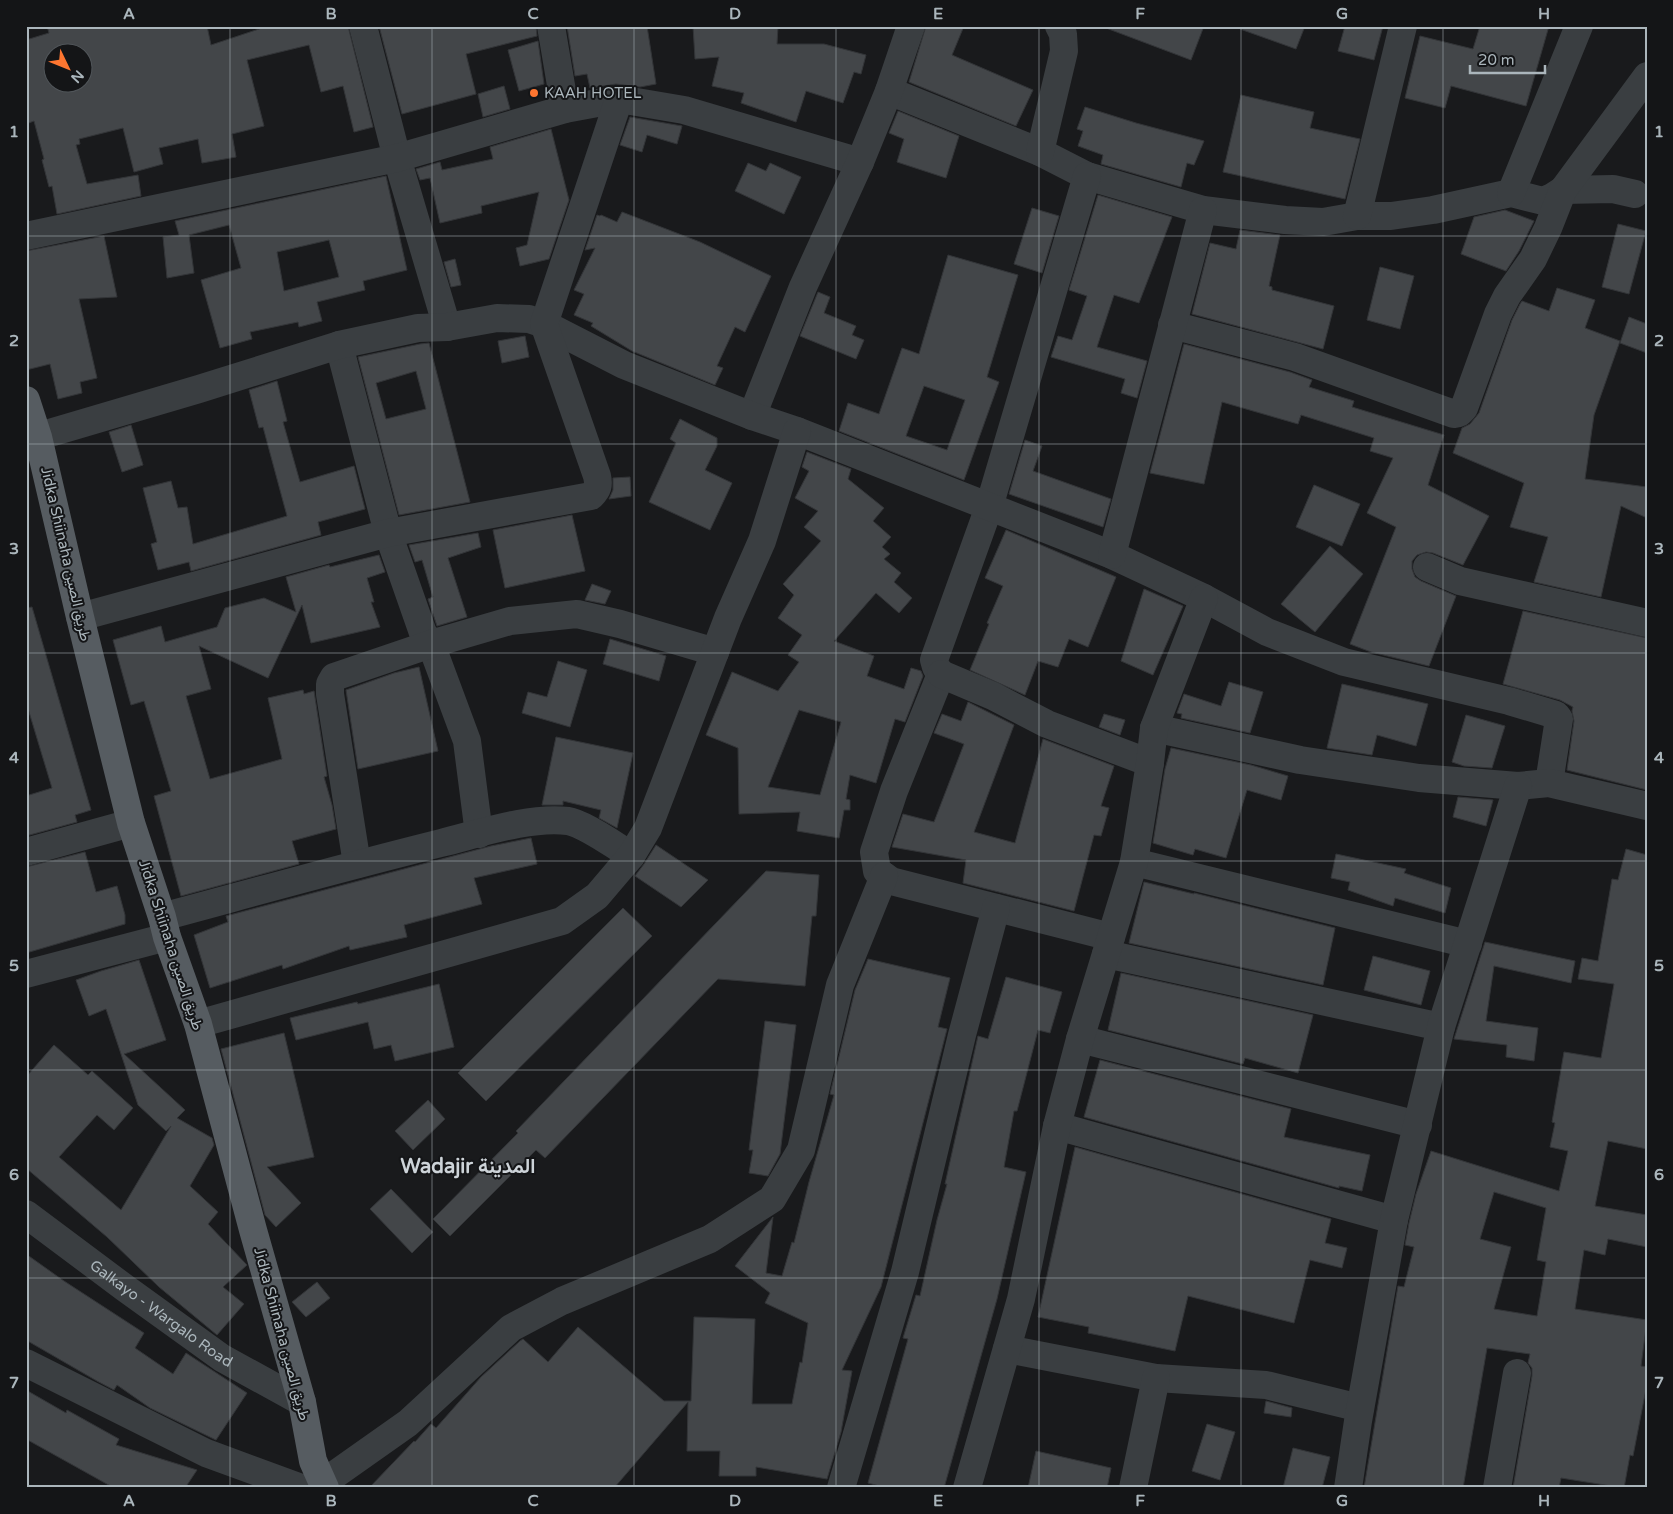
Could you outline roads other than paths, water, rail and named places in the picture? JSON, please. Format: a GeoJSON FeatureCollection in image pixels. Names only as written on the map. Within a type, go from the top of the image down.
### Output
{"type":"FeatureCollection","features":[{"type":"Feature","properties":{"kind":"main road","name":"Jidka Shiinaha طريق الصين"},"geometry":{"type":"LineString","coordinates":[[26,400],[32,438],[80,617],[131,823],[198,1024],[253,1230],[302,1402],[316,1486]]}},
{"type":"Feature","properties":{"kind":"street"},"geometry":{"type":"LineString","coordinates":[[363,26],[397,158],[447,326]]}},
{"type":"Feature","properties":{"kind":"street"},"geometry":{"type":"LineString","coordinates":[[551,26],[565,109]]}},
{"type":"Feature","properties":{"kind":"street"},"geometry":{"type":"LineString","coordinates":[[752,416],[803,287],[860,162],[889,91],[911,26]]}},
{"type":"Feature","properties":{"kind":"street"},"geometry":{"type":"LineString","coordinates":[[1040,152],[1064,51],[1063,34],[1059,26]]}},
{"type":"Feature","properties":{"kind":"street"},"geometry":{"type":"LineString","coordinates":[[1357,216],[1403,26]]}},
{"type":"Feature","properties":{"kind":"street"},"geometry":{"type":"LineString","coordinates":[[1511,193],[1579,26]]}},
{"type":"Feature","properties":{"kind":"street"},"geometry":{"type":"LineString","coordinates":[[889,91],[1040,152],[1087,176],[1203,210],[1285,220],[1323,222],[1357,216],[1391,216],[1433,210],[1511,193],[1543,201],[1552,198],[1562,190],[1647,76]]}},
{"type":"Feature","properties":{"kind":"street"},"geometry":{"type":"LineString","coordinates":[[26,236],[397,158],[565,109],[619,100],[684,110],[860,162]]}},
{"type":"Feature","properties":{"kind":"street"},"geometry":{"type":"LineString","coordinates":[[80,617],[388,533],[591,496],[598,490],[597,476],[544,324],[619,100]]}},
{"type":"Feature","properties":{"kind":"street"},"geometry":{"type":"LineString","coordinates":[[1087,176],[989,507],[934,660],[940,674],[994,696],[1047,724],[1150,763]]}},
{"type":"Feature","properties":{"kind":"street"},"geometry":{"type":"LineString","coordinates":[[1562,190],[1613,189],[1634,194]]}},
{"type":"Feature","properties":{"kind":"street"},"geometry":{"type":"LineString","coordinates":[[1172,325],[1295,357],[1454,414],[1459,413],[1464,408],[1498,314],[1507,296],[1533,259],[1548,228],[1562,190]]}},
{"type":"Feature","properties":{"kind":"street"},"geometry":{"type":"LineString","coordinates":[[1112,555],[1203,210]]}},
{"type":"Feature","properties":{"kind":"street"},"geometry":{"type":"LineString","coordinates":[[32,438],[339,345],[418,328],[447,326],[497,318],[529,319],[544,324],[624,365],[1112,555],[1204,598],[1267,632],[1344,662],[1510,701],[1556,715],[1559,719],[1550,783]]}},
{"type":"Feature","properties":{"kind":"street"},"geometry":{"type":"LineString","coordinates":[[339,345],[388,533],[423,633],[431,644],[467,741],[479,834]]}},
{"type":"Feature","properties":{"kind":"street"},"geometry":{"type":"LineString","coordinates":[[198,1024],[562,921],[597,896],[631,856],[648,828],[728,618],[762,542],[797,431]]}},
{"type":"Feature","properties":{"kind":"street"},"geometry":{"type":"LineString","coordinates":[[1427,567],[1460,581],[1647,623]]}},
{"type":"Feature","properties":{"kind":"street"},"geometry":{"type":"LineString","coordinates":[[967,1488],[1021,1299],[1057,1126],[1080,1039],[1134,862],[1154,728],[1204,598]]}},
{"type":"Feature","properties":{"kind":"street"},"geometry":{"type":"LineString","coordinates":[[357,864],[330,694],[330,684],[334,677],[431,644],[510,622],[578,614],[620,624],[715,652]]}},
{"type":"Feature","properties":{"kind":"street"},"geometry":{"type":"LineString","coordinates":[[940,674],[894,791],[874,852],[877,871],[891,881],[996,908],[1109,946],[1441,1027]]}},
{"type":"Feature","properties":{"kind":"street"},"geometry":{"type":"LineString","coordinates":[[1154,728],[1309,762],[1420,778],[1518,786],[1550,783],[1647,806]]}},
{"type":"Feature","properties":{"kind":"street"},"geometry":{"type":"LineString","coordinates":[[1348,1488],[1360,1408],[1394,1220],[1441,1027],[1518,786]]}},
{"type":"Feature","properties":{"kind":"street"},"geometry":{"type":"LineString","coordinates":[[26,974],[357,864],[535,822],[569,821],[604,838],[631,856]]}},
{"type":"Feature","properties":{"kind":"street"},"geometry":{"type":"LineString","coordinates":[[26,852],[131,823]]}},
{"type":"Feature","properties":{"kind":"street"},"geometry":{"type":"LineString","coordinates":[[1134,862],[1468,944]]}},
{"type":"Feature","properties":{"kind":"street"},"geometry":{"type":"LineString","coordinates":[[26,1363],[206,1454],[316,1486],[408,1423],[511,1328],[562,1301],[710,1239],[772,1200],[801,1150],[840,985],[884,876]]}},
{"type":"Feature","properties":{"kind":"street"},"geometry":{"type":"LineString","coordinates":[[841,1488],[905,1272],[962,1035],[996,908]]}},
{"type":"Feature","properties":{"kind":"street"},"geometry":{"type":"LineString","coordinates":[[1080,1039],[1418,1125]]}},
{"type":"Feature","properties":{"kind":"street"},"geometry":{"type":"LineString","coordinates":[[1057,1126],[1394,1220]]}},
{"type":"Feature","properties":{"kind":"street","name":"Galkayo - Wargalo Road"},"geometry":{"type":"LineString","coordinates":[[26,1214],[222,1358],[302,1402]]}},
{"type":"Feature","properties":{"kind":"street"},"geometry":{"type":"LineString","coordinates":[[1007,1349],[1156,1378],[1266,1386],[1360,1408]]}},
{"type":"Feature","properties":{"kind":"street"},"geometry":{"type":"LineString","coordinates":[[1497,1488],[1517,1373]]}},
{"type":"Feature","properties":{"kind":"street"},"geometry":{"type":"LineString","coordinates":[[1133,1488],[1156,1378]]}},
{"type":"Feature","properties":{"kind":"place","name":"KAAH HOTEL"},"geometry":{"type":"Point","coordinates":[534,93]}},
{"type":"Feature","properties":{"kind":"district","name":"Wadajir المدينة"},"geometry":{"type":"Point","coordinates":[468,1166]}}]}
